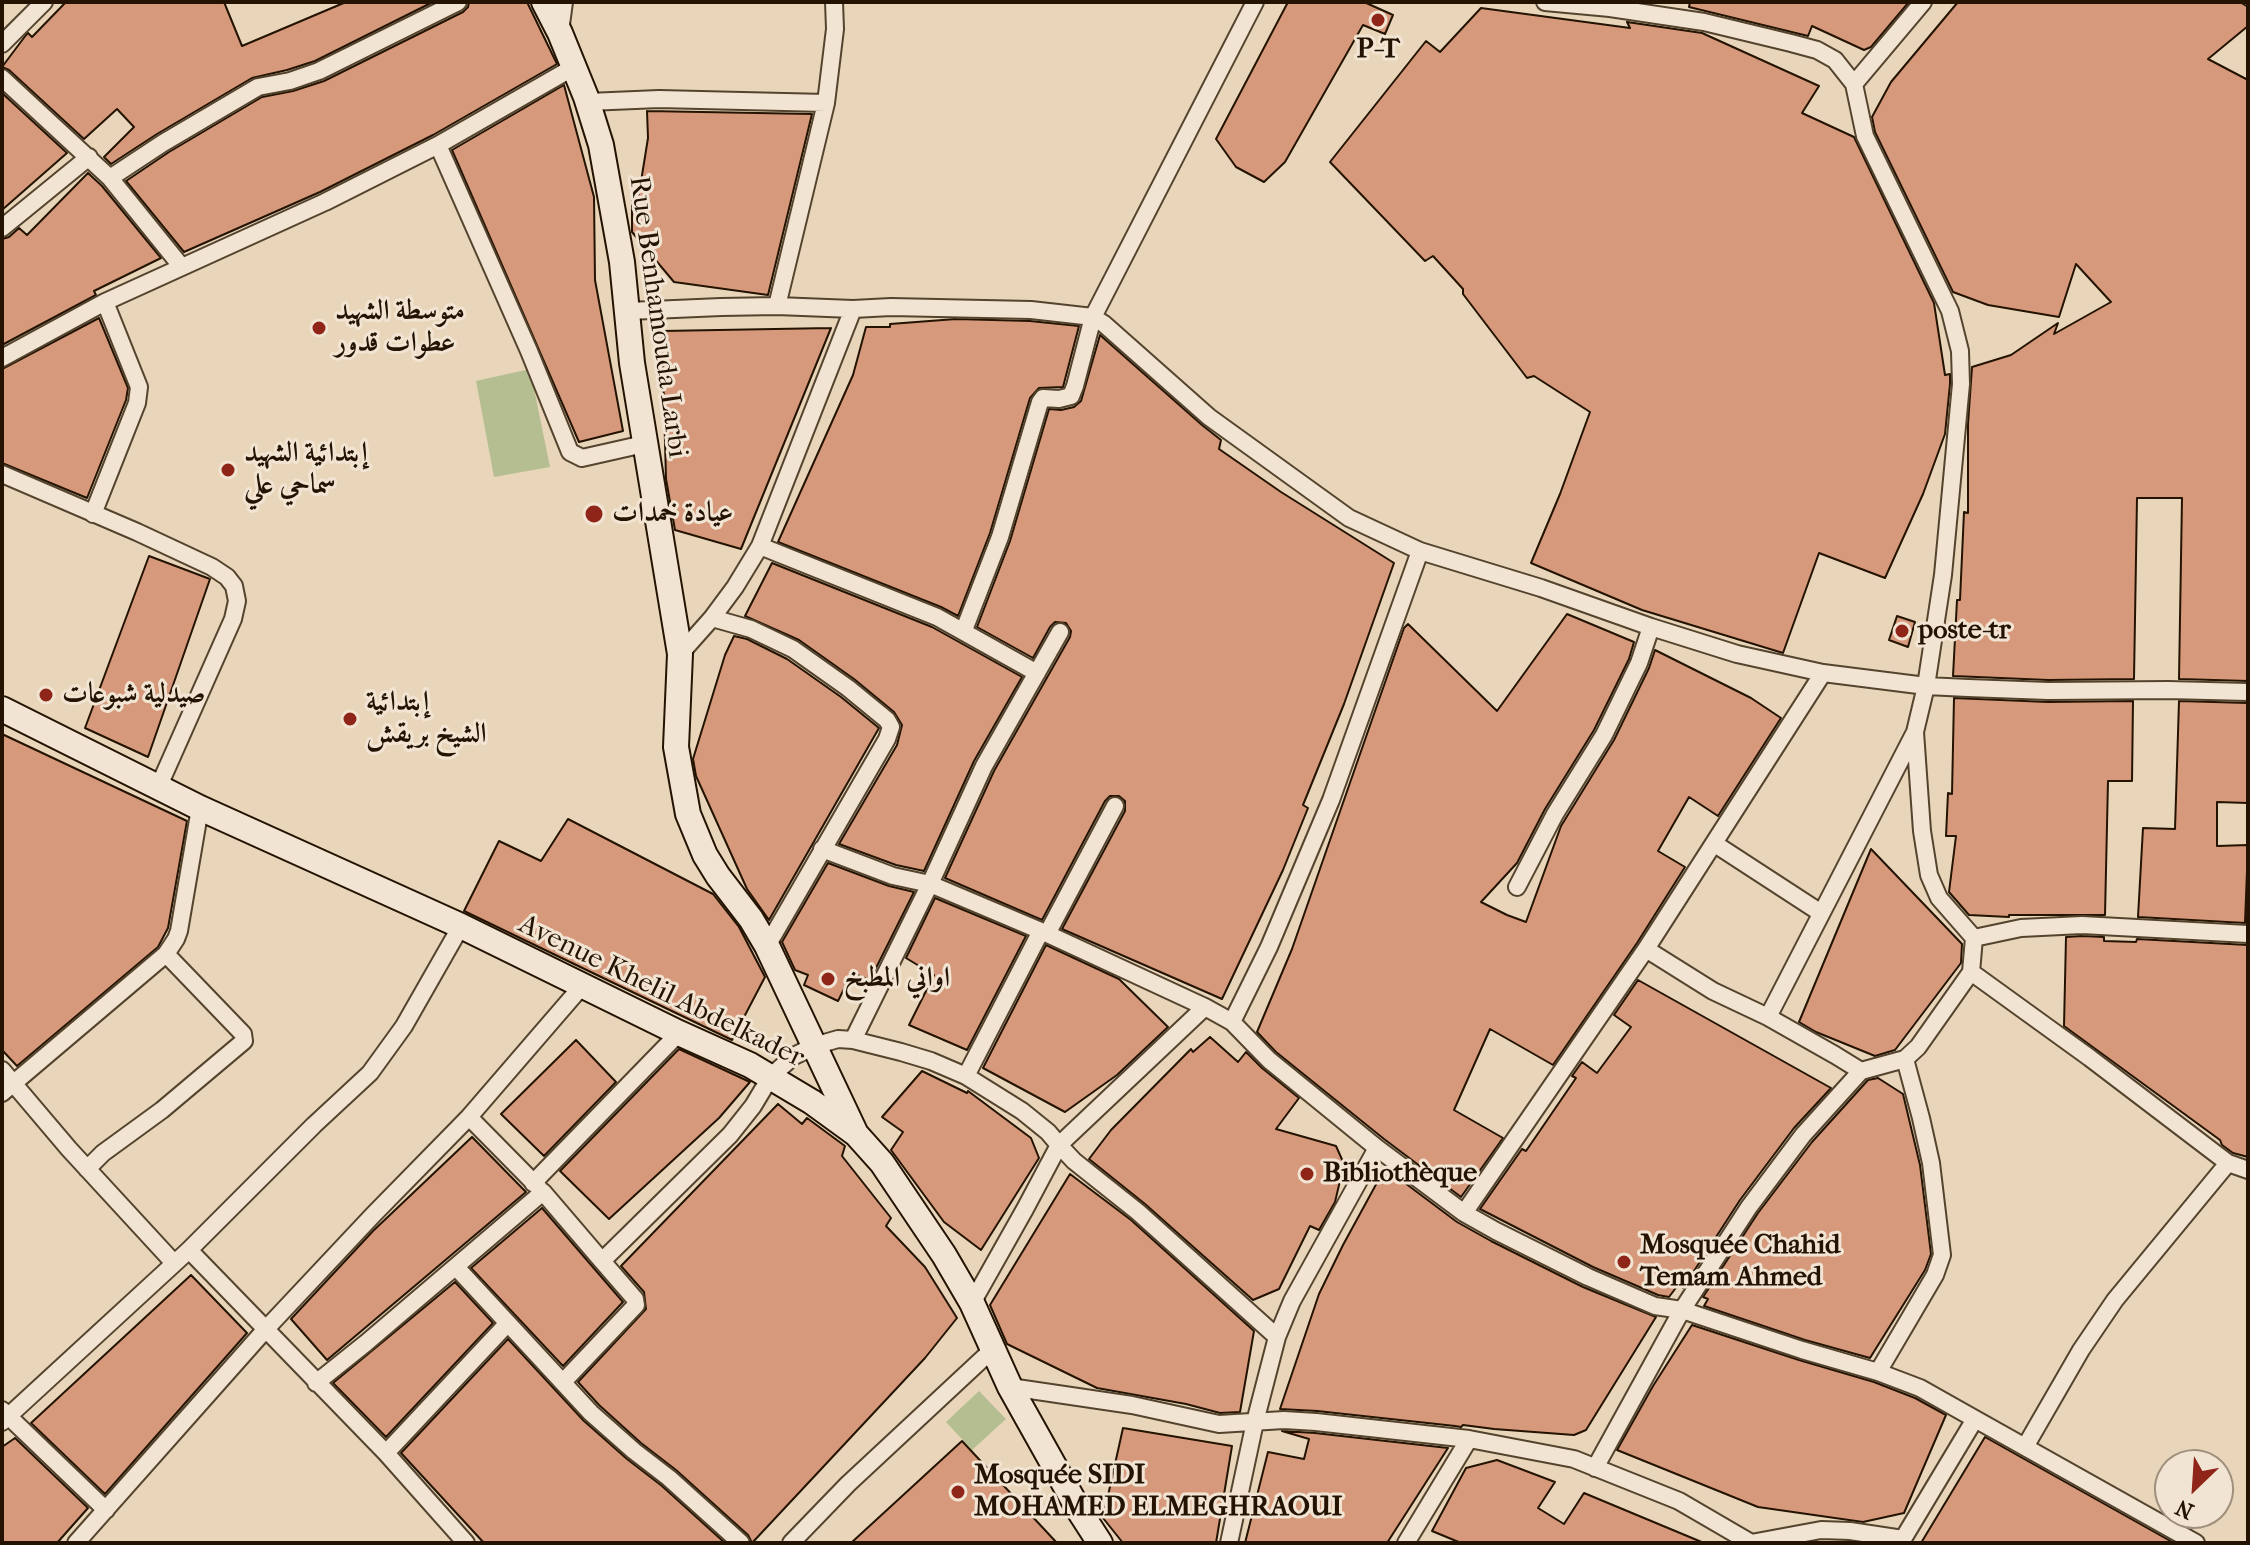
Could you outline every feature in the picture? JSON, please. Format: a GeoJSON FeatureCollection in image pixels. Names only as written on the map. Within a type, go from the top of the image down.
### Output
{"type":"FeatureCollection","features":[{"type":"Feature","properties":{"kind":"street"},"geometry":{"type":"LineString","coordinates":[[2,44],[44,2]]}},
{"type":"Feature","properties":{"kind":"street"},"geometry":{"type":"LineString","coordinates":[[110,178],[258,87],[319,71],[458,2]]}},
{"type":"Feature","properties":{"kind":"street","name":"Rue Benhamouda Larbi"},"geometry":{"type":"LineString","coordinates":[[544,2],[588,102],[601,145],[611,198],[644,444],[680,654],[676,747],[688,814],[705,855],[767,946],[856,1134]]}},
{"type":"Feature","properties":{"kind":"street"},"geometry":{"type":"LineString","coordinates":[[560,33],[564,2]]}},
{"type":"Feature","properties":{"kind":"street"},"geometry":{"type":"LineString","coordinates":[[777,306],[826,103],[835,29],[834,2]]}},
{"type":"Feature","properties":{"kind":"street"},"geometry":{"type":"LineString","coordinates":[[964,630],[1000,537],[1040,402],[1043,398],[1071,396],[1093,317],[1255,2]]}},
{"type":"Feature","properties":{"kind":"street"},"geometry":{"type":"LineString","coordinates":[[1545,2],[1704,22],[1817,50],[1835,60],[1854,84],[1865,136],[1950,311],[1960,351],[1961,384],[1943,575],[1926,686],[1915,732],[1768,1017]]}},
{"type":"Feature","properties":{"kind":"street"},"geometry":{"type":"LineString","coordinates":[[1854,84],[1923,2]]}},
{"type":"Feature","properties":{"kind":"street"},"geometry":{"type":"LineString","coordinates":[[2,358],[105,302],[325,202],[438,145],[574,67]]}},
{"type":"Feature","properties":{"kind":"street"},"geometry":{"type":"LineString","coordinates":[[2,78],[110,178],[181,266]]}},
{"type":"Feature","properties":{"kind":"street"},"geometry":{"type":"LineString","coordinates":[[588,102],[659,99],[826,103]]}},
{"type":"Feature","properties":{"kind":"street"},"geometry":{"type":"LineString","coordinates":[[438,145],[570,452],[588,457],[644,444]]}},
{"type":"Feature","properties":{"kind":"street"},"geometry":{"type":"LineString","coordinates":[[5,220],[89,157]]}},
{"type":"Feature","properties":{"kind":"street"},"geometry":{"type":"LineString","coordinates":[[93,514],[137,403],[139,387],[105,302]]}},
{"type":"Feature","properties":{"kind":"street"},"geometry":{"type":"LineString","coordinates":[[628,311],[777,306],[969,308],[1050,311],[1093,317],[1209,417],[1349,518],[1420,551],[1541,588],[1651,627],[1737,654],[1823,673],[1926,686],[2048,691],[2248,692]]}},
{"type":"Feature","properties":{"kind":"street"},"geometry":{"type":"LineString","coordinates":[[680,654],[735,587],[760,546],[853,309]]}},
{"type":"Feature","properties":{"kind":"street"},"geometry":{"type":"LineString","coordinates":[[2,474],[212,567],[234,586],[237,601],[233,619],[158,788]]}},
{"type":"Feature","properties":{"kind":"street"},"geometry":{"type":"LineString","coordinates":[[760,546],[889,596],[964,630],[1037,673]]}},
{"type":"Feature","properties":{"kind":"street"},"geometry":{"type":"LineString","coordinates":[[1232,1022],[1269,947],[1331,800],[1420,551]]}},
{"type":"Feature","properties":{"kind":"street"},"geometry":{"type":"LineString","coordinates":[[712,618],[751,629],[793,649],[890,723],[887,739],[767,946]]}},
{"type":"Feature","properties":{"kind":"street"},"geometry":{"type":"LineString","coordinates":[[1517,887],[1555,814],[1604,735],[1639,663],[1651,627]]}},
{"type":"Feature","properties":{"kind":"street"},"geometry":{"type":"LineString","coordinates":[[853,1040],[984,766],[1060,632]]}},
{"type":"Feature","properties":{"kind":"street"},"geometry":{"type":"LineString","coordinates":[[1464,1213],[1646,949],[1823,673]]}},
{"type":"Feature","properties":{"kind":"street","name":"Avenue Khelil Abdelkader"},"geometry":{"type":"LineString","coordinates":[[2,709],[158,788],[461,926],[771,1076],[856,1134],[882,1163],[918,1214],[972,1303],[1010,1387],[1100,1543]]}},
{"type":"Feature","properties":{"kind":"street"},"geometry":{"type":"LineString","coordinates":[[1595,1468],[1682,1310],[1749,1207],[1803,1135],[1861,1071],[1905,1059],[1918,1047],[1971,972],[1974,938],[1939,898],[1929,875],[1922,831],[1915,732]]}},
{"type":"Feature","properties":{"kind":"street"},"geometry":{"type":"LineString","coordinates":[[966,1076],[1115,806]]}},
{"type":"Feature","properties":{"kind":"street"},"geometry":{"type":"LineString","coordinates":[[174,1263],[6,1082],[166,954],[179,931],[200,808]]}},
{"type":"Feature","properties":{"kind":"street"},"geometry":{"type":"LineString","coordinates":[[1715,844],[1821,913]]}},
{"type":"Feature","properties":{"kind":"street"},"geometry":{"type":"LineString","coordinates":[[822,849],[893,876],[930,884],[1044,933],[1232,1022],[1280,1069],[1377,1148],[1464,1213],[1588,1277],[1655,1306],[1682,1310],[1920,1388],[2196,1543]]}},
{"type":"Feature","properties":{"kind":"street"},"geometry":{"type":"LineString","coordinates":[[1974,938],[2021,928],[2082,925],[2248,934]]}},
{"type":"Feature","properties":{"kind":"street"},"geometry":{"type":"LineString","coordinates":[[106,1510],[4,1416],[95,1338],[189,1250],[370,1073],[404,1026],[461,926]]}},
{"type":"Feature","properties":{"kind":"street"},"geometry":{"type":"LineString","coordinates":[[1646,949],[1713,991],[1768,1017],[1861,1071]]}},
{"type":"Feature","properties":{"kind":"street"},"geometry":{"type":"LineString","coordinates":[[87,1169],[244,1041],[243,1034],[166,954]]}},
{"type":"Feature","properties":{"kind":"street"},"geometry":{"type":"LineString","coordinates":[[1971,972],[2228,1163],[2248,1170]]}},
{"type":"Feature","properties":{"kind":"street"},"geometry":{"type":"LineString","coordinates":[[76,1543],[265,1330],[469,1117],[582,986]]}},
{"type":"Feature","properties":{"kind":"street"},"geometry":{"type":"LineString","coordinates":[[972,1303],[1059,1145],[1205,1007]]}},
{"type":"Feature","properties":{"kind":"street"},"geometry":{"type":"LineString","coordinates":[[316,1383],[456,1267],[538,1187],[679,1033]]}},
{"type":"Feature","properties":{"kind":"street"},"geometry":{"type":"LineString","coordinates":[[602,1261],[730,1135],[771,1076],[794,1056],[814,1046],[838,1039],[853,1040],[931,1061],[966,1076],[1022,1111],[1048,1132],[1074,1161],[1138,1212],[1277,1337]]}},
{"type":"Feature","properties":{"kind":"street"},"geometry":{"type":"LineString","coordinates":[[1878,1372],[1935,1275],[1942,1255],[1931,1163],[1905,1059]]}},
{"type":"Feature","properties":{"kind":"street"},"geometry":{"type":"LineString","coordinates":[[469,1117],[538,1187],[635,1299],[636,1305],[563,1382]]}},
{"type":"Feature","properties":{"kind":"street"},"geometry":{"type":"LineString","coordinates":[[1229,1543],[1277,1337],[1292,1301],[1377,1148]]}},
{"type":"Feature","properties":{"kind":"street"},"geometry":{"type":"LineString","coordinates":[[2025,1447],[2081,1350],[2115,1300],[2228,1163]]}},
{"type":"Feature","properties":{"kind":"street"},"geometry":{"type":"LineString","coordinates":[[189,1250],[386,1453],[466,1543]]}},
{"type":"Feature","properties":{"kind":"street"},"geometry":{"type":"LineString","coordinates":[[456,1267],[591,1413],[741,1543]]}},
{"type":"Feature","properties":{"kind":"street"},"geometry":{"type":"LineString","coordinates":[[386,1453],[507,1324]]}},
{"type":"Feature","properties":{"kind":"street"},"geometry":{"type":"LineString","coordinates":[[791,1543],[848,1484],[993,1349]]}},
{"type":"Feature","properties":{"kind":"street"},"geometry":{"type":"LineString","coordinates":[[1010,1387],[1132,1405],[1219,1424],[1284,1420],[1316,1422],[1469,1439],[1574,1459],[1679,1501],[1730,1538],[1752,1543],[1821,1530],[1850,1531],[1902,1541],[1975,1419]]}},
{"type":"Feature","properties":{"kind":"street"},"geometry":{"type":"LineString","coordinates":[[1406,1543],[1469,1439]]}},
{"type":"Feature","properties":{"kind":"green space"},"geometry":{"type":"Polygon","coordinates":[[[530,369],[550,467],[494,477],[476,381],[530,369]]]}},
{"type":"Feature","properties":{"kind":"green space"},"geometry":{"type":"Polygon","coordinates":[[[979,1391],[1006,1419],[972,1450],[946,1422],[979,1391]]]}},
{"type":"Feature","properties":{"kind":"building"},"geometry":{"type":"Polygon","coordinates":[[[66,2],[224,2],[242,46],[346,2],[433,2],[315,61],[252,78],[111,164],[104,157],[134,127],[117,109],[84,139],[2,67],[26,35],[28,33],[32,37],[66,2]]]}},
{"type":"Feature","properties":{"kind":"building"},"geometry":{"type":"Polygon","coordinates":[[[469,2],[527,2],[557,64],[433,135],[320,192],[184,252],[126,181],[262,97],[324,81],[463,12],[469,2]]]}},
{"type":"Feature","properties":{"kind":"building"},"geometry":{"type":"Polygon","coordinates":[[[1288,2],[1364,2],[1393,15],[1385,34],[1363,25],[1285,162],[1264,182],[1236,167],[1216,139],[1288,2]]]}},
{"type":"Feature","properties":{"kind":"building"},"geometry":{"type":"Polygon","coordinates":[[[1690,2],[1909,2],[1871,47],[1864,50],[1812,26],[1808,36],[1689,7],[1690,2]]]}},
{"type":"Feature","properties":{"kind":"building"},"geometry":{"type":"Polygon","coordinates":[[[1958,2],[2240,2],[2248,7],[2248,26],[2208,59],[2248,80],[2248,681],[2179,679],[2182,498],[2137,498],[2134,679],[2048,680],[1953,676],[1964,512],[1968,513],[1968,424],[1972,367],[2011,355],[2058,323],[2054,334],[2111,302],[2076,264],[2059,317],[1988,305],[1953,292],[1875,132],[1872,117],[1891,82],[1958,2]]]}},
{"type":"Feature","properties":{"kind":"building"},"geometry":{"type":"Polygon","coordinates":[[[1481,8],[1630,28],[1627,22],[1702,33],[1819,86],[1802,113],[1854,137],[1934,303],[1945,375],[1950,374],[1950,384],[1945,434],[1923,494],[1885,578],[1819,553],[1783,653],[1642,610],[1531,563],[1590,412],[1534,376],[1527,378],[1463,294],[1463,289],[1433,256],[1425,261],[1330,162],[1426,41],[1440,52],[1481,8]]]}},
{"type":"Feature","properties":{"kind":"building"},"geometry":{"type":"Polygon","coordinates":[[[564,85],[594,197],[595,280],[623,431],[579,442],[452,150],[564,85]]]}},
{"type":"Feature","properties":{"kind":"building"},"geometry":{"type":"Polygon","coordinates":[[[2,93],[67,153],[2,210],[2,93]]]}},
{"type":"Feature","properties":{"kind":"building"},"geometry":{"type":"Polygon","coordinates":[[[647,111],[812,114],[768,295],[674,282],[632,232],[632,195],[639,194],[648,138],[647,111]]]}},
{"type":"Feature","properties":{"kind":"building"},"geometry":{"type":"Polygon","coordinates":[[[88,173],[161,258],[94,291],[96,295],[2,345],[2,239],[19,228],[27,235],[88,173]]]}},
{"type":"Feature","properties":{"kind":"building"},"geometry":{"type":"Polygon","coordinates":[[[99,318],[128,388],[87,498],[2,463],[2,369],[99,318]]]}},
{"type":"Feature","properties":{"kind":"building"},"geometry":{"type":"Polygon","coordinates":[[[956,319],[1079,326],[1063,387],[1039,388],[1030,398],[990,533],[958,616],[778,542],[853,375],[866,327],[956,319]]]}},
{"type":"Feature","properties":{"kind":"building"},"geometry":{"type":"Polygon","coordinates":[[[831,328],[741,549],[675,530],[666,479],[662,331],[831,328]]]}},
{"type":"Feature","properties":{"kind":"building"},"geometry":{"type":"Polygon","coordinates":[[[1100,335],[1221,440],[1219,449],[1394,563],[1344,704],[1303,805],[1308,808],[1283,870],[1222,999],[1062,929],[1125,811],[1125,801],[1119,796],[1110,796],[1105,801],[1042,920],[945,878],[994,771],[1070,637],[1071,631],[1066,623],[1055,622],[1033,658],[977,627],[1010,541],[1049,409],[1074,407],[1081,401],[1100,335]]]}},
{"type":"Feature","properties":{"kind":"building"},"geometry":{"type":"Polygon","coordinates":[[[149,556],[210,579],[148,757],[85,728],[149,556]]]}},
{"type":"Feature","properties":{"kind":"building"},"geometry":{"type":"Polygon","coordinates":[[[772,563],[932,627],[1022,677],[974,761],[924,871],[896,865],[839,844],[897,745],[902,725],[894,712],[799,640],[745,616],[772,563]]]}},
{"type":"Feature","properties":{"kind":"building"},"geometry":{"type":"Polygon","coordinates":[[[1567,614],[1634,642],[1629,659],[1594,730],[1545,809],[1517,863],[1481,902],[1507,915],[1526,922],[1561,826],[1614,740],[1655,650],[1751,698],[1781,718],[1718,816],[1689,797],[1658,851],[1685,867],[1553,1065],[1490,1029],[1454,1110],[1503,1138],[1461,1197],[1276,1052],[1257,1032],[1292,949],[1404,628],[1408,624],[1497,711],[1567,614]]]}},
{"type":"Feature","properties":{"kind":"building","name":"poste-tr"},"geometry":{"type":"Polygon","coordinates":[[[1897,616],[1915,622],[1908,647],[1889,640],[1897,616]]]}},
{"type":"Feature","properties":{"kind":"building"},"geometry":{"type":"Polygon","coordinates":[[[734,636],[747,639],[787,659],[879,728],[769,920],[747,889],[696,776],[693,759],[725,655],[734,636]]]}},
{"type":"Feature","properties":{"kind":"building"},"geometry":{"type":"Polygon","coordinates":[[[1954,698],[2048,702],[2133,701],[2132,781],[2108,781],[2105,915],[1969,915],[1949,892],[1956,836],[1946,836],[1948,793],[1952,794],[1954,698]]]}},
{"type":"Feature","properties":{"kind":"building"},"geometry":{"type":"Polygon","coordinates":[[[2179,701],[2248,703],[2248,803],[2217,802],[2217,846],[2248,845],[2245,923],[2138,917],[2143,828],[2175,829],[2179,701]]]}},
{"type":"Feature","properties":{"kind":"building"},"geometry":{"type":"Polygon","coordinates":[[[2,734],[187,821],[168,928],[158,947],[17,1066],[2,1050],[2,734]]]}},
{"type":"Feature","properties":{"kind":"building"},"geometry":{"type":"Polygon","coordinates":[[[568,819],[713,894],[739,927],[765,977],[732,1040],[464,911],[499,841],[541,861],[568,819]]]}},
{"type":"Feature","properties":{"kind":"building"},"geometry":{"type":"Polygon","coordinates":[[[1871,849],[1962,944],[1961,963],[1895,1050],[1875,1056],[1799,1022],[1871,849]]]}},
{"type":"Feature","properties":{"kind":"building"},"geometry":{"type":"Polygon","coordinates":[[[828,863],[914,892],[870,980],[852,973],[838,1001],[804,985],[808,975],[795,970],[782,942],[828,863]]]}},
{"type":"Feature","properties":{"kind":"building"},"geometry":{"type":"Polygon","coordinates":[[[935,898],[1026,936],[967,1050],[909,1025],[934,975],[906,958],[935,898]]]}},
{"type":"Feature","properties":{"kind":"building"},"geometry":{"type":"Polygon","coordinates":[[[2066,937],[2104,937],[2104,941],[2136,942],[2137,939],[2248,945],[2248,1157],[2233,1153],[2220,1140],[2064,1026],[2066,937]]]}},
{"type":"Feature","properties":{"kind":"building"},"geometry":{"type":"Polygon","coordinates":[[[1046,945],[1119,979],[1168,1027],[1117,1075],[1065,1112],[983,1068],[1046,945]]]}},
{"type":"Feature","properties":{"kind":"building"},"geometry":{"type":"Polygon","coordinates":[[[1638,980],[1831,1088],[1794,1128],[1740,1200],[1683,1288],[1678,1285],[1669,1297],[1593,1267],[1480,1209],[1522,1149],[1526,1151],[1576,1078],[1572,1076],[1582,1062],[1597,1073],[1631,1027],[1614,1015],[1638,980]]]}},
{"type":"Feature","properties":{"kind":"building"},"geometry":{"type":"Polygon","coordinates":[[[1210,1037],[1238,1062],[1246,1052],[1299,1098],[1276,1129],[1336,1146],[1344,1164],[1335,1202],[1319,1230],[1310,1226],[1279,1289],[1253,1300],[1089,1159],[1111,1130],[1191,1049],[1193,1052],[1210,1037]]]}},
{"type":"Feature","properties":{"kind":"building"},"geometry":{"type":"Polygon","coordinates":[[[576,1040],[616,1082],[544,1156],[501,1114],[576,1040]]]}},
{"type":"Feature","properties":{"kind":"building"},"geometry":{"type":"Polygon","coordinates":[[[679,1049],[750,1082],[719,1118],[609,1219],[560,1171],[679,1049]]]}},
{"type":"Feature","properties":{"kind":"building"},"geometry":{"type":"Polygon","coordinates":[[[922,1071],[968,1091],[1031,1138],[1039,1158],[981,1250],[944,1222],[891,1150],[903,1132],[882,1117],[922,1071]]]}},
{"type":"Feature","properties":{"kind":"building"},"geometry":{"type":"Polygon","coordinates":[[[1878,1078],[1903,1094],[1920,1165],[1931,1254],[1925,1270],[1870,1358],[1704,1306],[1708,1299],[1703,1297],[1758,1213],[1812,1142],[1868,1080],[1878,1078]]]}},
{"type":"Feature","properties":{"kind":"building"},"geometry":{"type":"Polygon","coordinates":[[[778,1104],[802,1124],[807,1118],[845,1146],[842,1156],[891,1218],[886,1226],[925,1267],[957,1318],[925,1358],[752,1543],[748,1535],[641,1443],[578,1382],[646,1309],[644,1292],[621,1266],[778,1104]]]}},
{"type":"Feature","properties":{"kind":"building"},"geometry":{"type":"Polygon","coordinates":[[[472,1137],[526,1192],[327,1360],[291,1319],[373,1231],[472,1137]]]}},
{"type":"Feature","properties":{"kind":"building"},"geometry":{"type":"Polygon","coordinates":[[[1385,1168],[1457,1222],[1491,1241],[1583,1287],[1656,1317],[1586,1430],[1574,1435],[1280,1409],[1319,1294],[1385,1168]]]}},
{"type":"Feature","properties":{"kind":"building"},"geometry":{"type":"Polygon","coordinates":[[[1070,1174],[1131,1220],[1254,1331],[1240,1412],[1220,1413],[1097,1388],[1007,1344],[990,1305],[1070,1174]]]}},
{"type":"Feature","properties":{"kind":"building"},"geometry":{"type":"Polygon","coordinates":[[[542,1208],[623,1302],[563,1366],[471,1268],[542,1208]]]}},
{"type":"Feature","properties":{"kind":"building"},"geometry":{"type":"Polygon","coordinates":[[[191,1275],[247,1333],[105,1494],[31,1423],[191,1275]]]}},
{"type":"Feature","properties":{"kind":"building"},"geometry":{"type":"Polygon","coordinates":[[[455,1282],[493,1323],[386,1437],[333,1383],[455,1282]]]}},
{"type":"Feature","properties":{"kind":"building"},"geometry":{"type":"Polygon","coordinates":[[[1692,1325],[1874,1382],[1915,1398],[1946,1415],[1904,1513],[1863,1522],[1758,1507],[1617,1450],[1692,1325]]]}},
{"type":"Feature","properties":{"kind":"building"},"geometry":{"type":"Polygon","coordinates":[[[508,1339],[584,1421],[725,1543],[484,1543],[401,1453],[508,1339]]]}},
{"type":"Feature","properties":{"kind":"building"},"geometry":{"type":"Polygon","coordinates":[[[1123,1428],[1232,1446],[1216,1543],[1123,1543],[1103,1518],[1123,1428]]]}},
{"type":"Feature","properties":{"kind":"building"},"geometry":{"type":"Polygon","coordinates":[[[1282,1431],[1448,1448],[1387,1543],[1245,1543],[1268,1452],[1304,1459],[1309,1439],[1282,1431]]]}},
{"type":"Feature","properties":{"kind":"building"},"geometry":{"type":"Polygon","coordinates":[[[1985,1437],[2174,1543],[1921,1543],[1985,1437]]]}},
{"type":"Feature","properties":{"kind":"building"},"geometry":{"type":"Polygon","coordinates":[[[15,1438],[88,1508],[57,1543],[2,1543],[2,1447],[15,1438]]]}},
{"type":"Feature","properties":{"kind":"building","name":"Mosquée SIDI MOHAMED ELMEGHRAOUI"},"geometry":{"type":"Polygon","coordinates":[[[962,1441],[1057,1543],[851,1543],[962,1441]]]}},
{"type":"Feature","properties":{"kind":"building"},"geometry":{"type":"Polygon","coordinates":[[[1497,1460],[1555,1482],[1538,1508],[1564,1524],[1584,1493],[1704,1543],[1461,1543],[1432,1531],[1466,1468],[1497,1460]]]}},
{"type":"Feature","properties":{"kind":"place","name":"P-T"},"geometry":{"type":"Point","coordinates":[1378,20]}},
{"type":"Feature","properties":{"kind":"place","name":"متوسطة الشهيد عطوات قدور"},"geometry":{"type":"Point","coordinates":[319,328]}},
{"type":"Feature","properties":{"kind":"place","name":"إبتدائية الشهيد سماحي علي"},"geometry":{"type":"Point","coordinates":[228,470]}},
{"type":"Feature","properties":{"kind":"place","name":"عيادة خمدات"},"geometry":{"type":"Point","coordinates":[594,514]}},
{"type":"Feature","properties":{"kind":"place","name":"poste-tr"},"geometry":{"type":"Point","coordinates":[1902,631]}},
{"type":"Feature","properties":{"kind":"place","name":"صيدلية شبوعات"},"geometry":{"type":"Point","coordinates":[46,695]}},
{"type":"Feature","properties":{"kind":"place","name":"إبتدائية الشيخ بريقش"},"geometry":{"type":"Point","coordinates":[350,719]}},
{"type":"Feature","properties":{"kind":"place","name":"اواني المطبخ"},"geometry":{"type":"Point","coordinates":[828,979]}},
{"type":"Feature","properties":{"kind":"place","name":"Bibliothèque"},"geometry":{"type":"Point","coordinates":[1307,1174]}},
{"type":"Feature","properties":{"kind":"place","name":"Mosquée Chahid Temam Ahmed"},"geometry":{"type":"Point","coordinates":[1624,1262]}},
{"type":"Feature","properties":{"kind":"place","name":"Mosquée SIDI MOHAMED ELMEGHRAOUI"},"geometry":{"type":"Point","coordinates":[958,1492]}}]}
